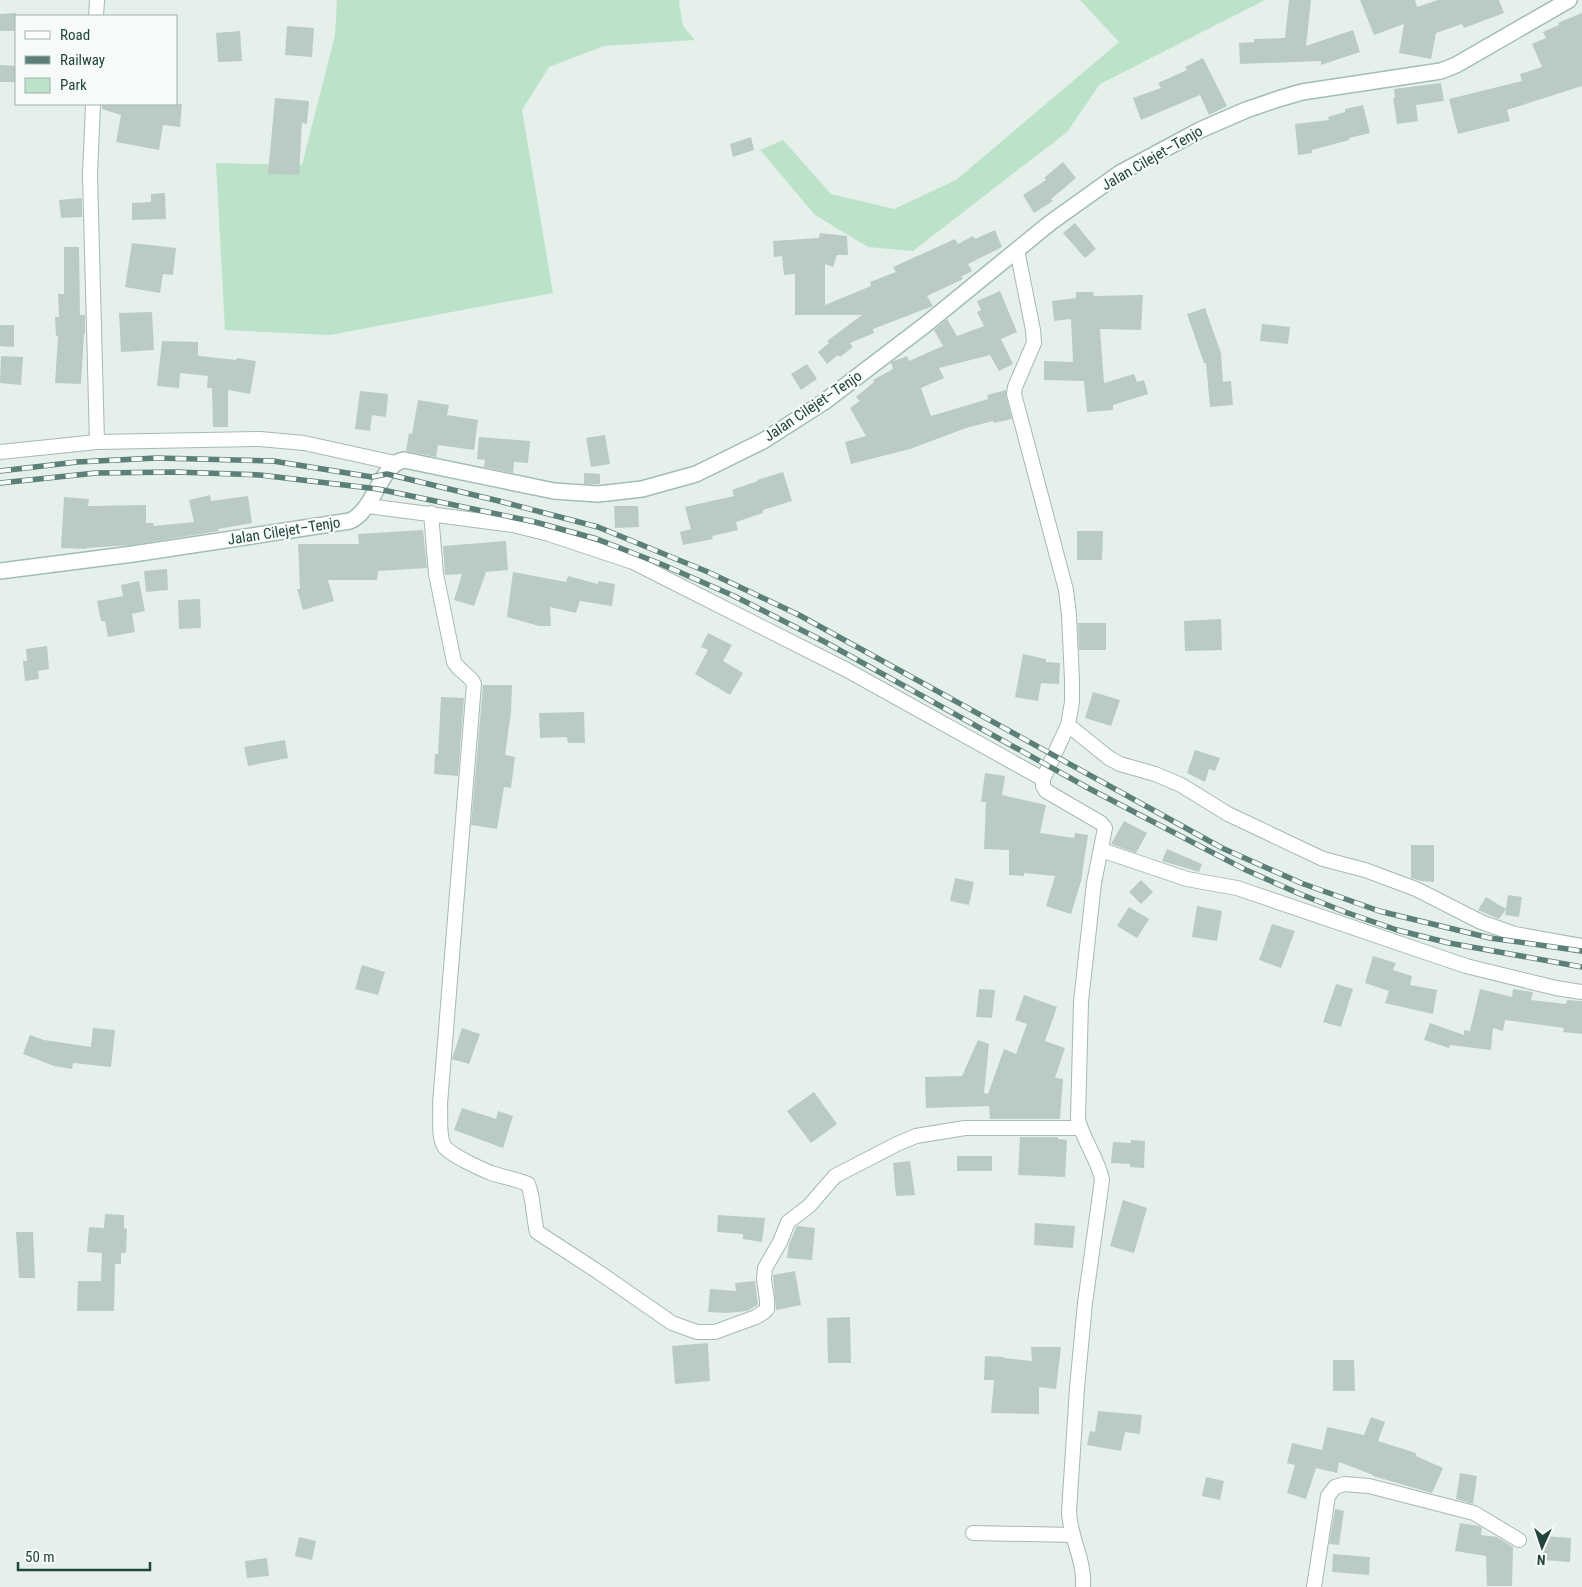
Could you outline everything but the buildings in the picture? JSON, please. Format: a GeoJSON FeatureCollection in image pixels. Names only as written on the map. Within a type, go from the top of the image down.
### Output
{"type":"FeatureCollection","features":[{"type":"Feature","properties":{"kind":"main road","name":"Jalan Cilejet–Tenjo"},"geometry":{"type":"LineString","coordinates":[[0,571],[133,554],[343,522],[356,518],[362,513],[387,474],[395,463],[400,460],[409,460],[554,491],[598,494],[642,489],[696,474],[763,440],[824,402],[925,325],[1050,223],[1120,173],[1200,130],[1246,110],[1302,92],[1441,71],[1568,0]]}},
{"type":"Feature","properties":{"kind":"street"},"geometry":{"type":"LineString","coordinates":[[96,15],[97,0]]}},
{"type":"Feature","properties":{"kind":"street"},"geometry":{"type":"LineString","coordinates":[[93,105],[90,175],[97,442]]}},
{"type":"Feature","properties":{"kind":"street"},"geometry":{"type":"LineString","coordinates":[[1017,250],[1034,343],[1015,387],[1014,394],[1066,590],[1070,629],[1072,680],[1068,725],[1043,779],[1043,786],[1046,791],[1105,828],[1094,883],[1080,1002],[1078,1119],[1080,1128],[1098,1164],[1102,1180],[1085,1303],[1076,1388],[1069,1512],[1069,1523],[1084,1574],[1083,1587]]}},
{"type":"Feature","properties":{"kind":"street"},"geometry":{"type":"LineString","coordinates":[[0,452],[97,442],[260,440],[288,441],[324,447],[395,463]]}},
{"type":"Feature","properties":{"kind":"street"},"geometry":{"type":"LineString","coordinates":[[368,506],[513,525],[540,531],[633,562],[847,670],[1043,779]]}},
{"type":"Feature","properties":{"kind":"street"},"geometry":{"type":"LineString","coordinates":[[431,513],[436,574],[454,662],[459,670],[472,680],[474,684],[440,1104],[441,1135],[445,1147],[453,1154],[491,1173],[514,1178],[528,1184],[532,1194],[533,1218],[537,1232],[672,1323],[697,1332],[715,1332],[732,1324],[756,1317],[764,1312],[767,1300],[764,1279],[765,1268],[780,1242],[788,1222],[809,1206],[835,1176],[916,1136],[965,1128],[1080,1128]]}},
{"type":"Feature","properties":{"kind":"street"},"geometry":{"type":"LineString","coordinates":[[1068,725],[1109,758],[1120,764],[1155,774],[1181,785],[1228,814],[1323,860],[1365,870],[1416,889],[1481,922],[1515,934],[1582,946]]}},
{"type":"Feature","properties":{"kind":"street"},"geometry":{"type":"LineString","coordinates":[[1101,850],[1187,880],[1222,884],[1237,888],[1466,966],[1556,988],[1582,992]]}},
{"type":"Feature","properties":{"kind":"street"},"geometry":{"type":"LineString","coordinates":[[1314,1587],[1328,1496],[1334,1487],[1344,1484],[1369,1486],[1464,1510],[1484,1518],[1519,1540]]}},
{"type":"Feature","properties":{"kind":"street"},"geometry":{"type":"LineString","coordinates":[[973,1533],[1073,1535]]}},
{"type":"Feature","properties":{"kind":"green space"},"geometry":{"type":"Polygon","coordinates":[[[337,0],[680,0],[683,26],[695,40],[604,46],[549,67],[522,110],[553,293],[330,335],[225,330],[216,163],[302,165],[335,35],[337,0]]]}},
{"type":"Feature","properties":{"kind":"green space"},"geometry":{"type":"Polygon","coordinates":[[[1080,0],[1265,0],[1100,84],[1067,132],[913,251],[868,247],[815,215],[760,150],[783,140],[831,194],[894,209],[956,180],[1119,42],[1080,0]]]}},
{"type":"Feature","properties":{"kind":"railway"},"geometry":{"type":"LineString","coordinates":[[0,471],[77,462],[157,458],[273,461],[372,477],[387,474],[598,527],[708,572],[799,615],[1222,848],[1301,883],[1379,911],[1490,938],[1582,951]]}},
{"type":"Feature","properties":{"kind":"railway"},"geometry":{"type":"LineString","coordinates":[[0,483],[96,473],[176,472],[260,475],[378,489],[535,522],[597,539],[661,564],[734,596],[825,642],[1090,789],[1246,870],[1300,894],[1397,930],[1449,943],[1582,967]]}}]}
